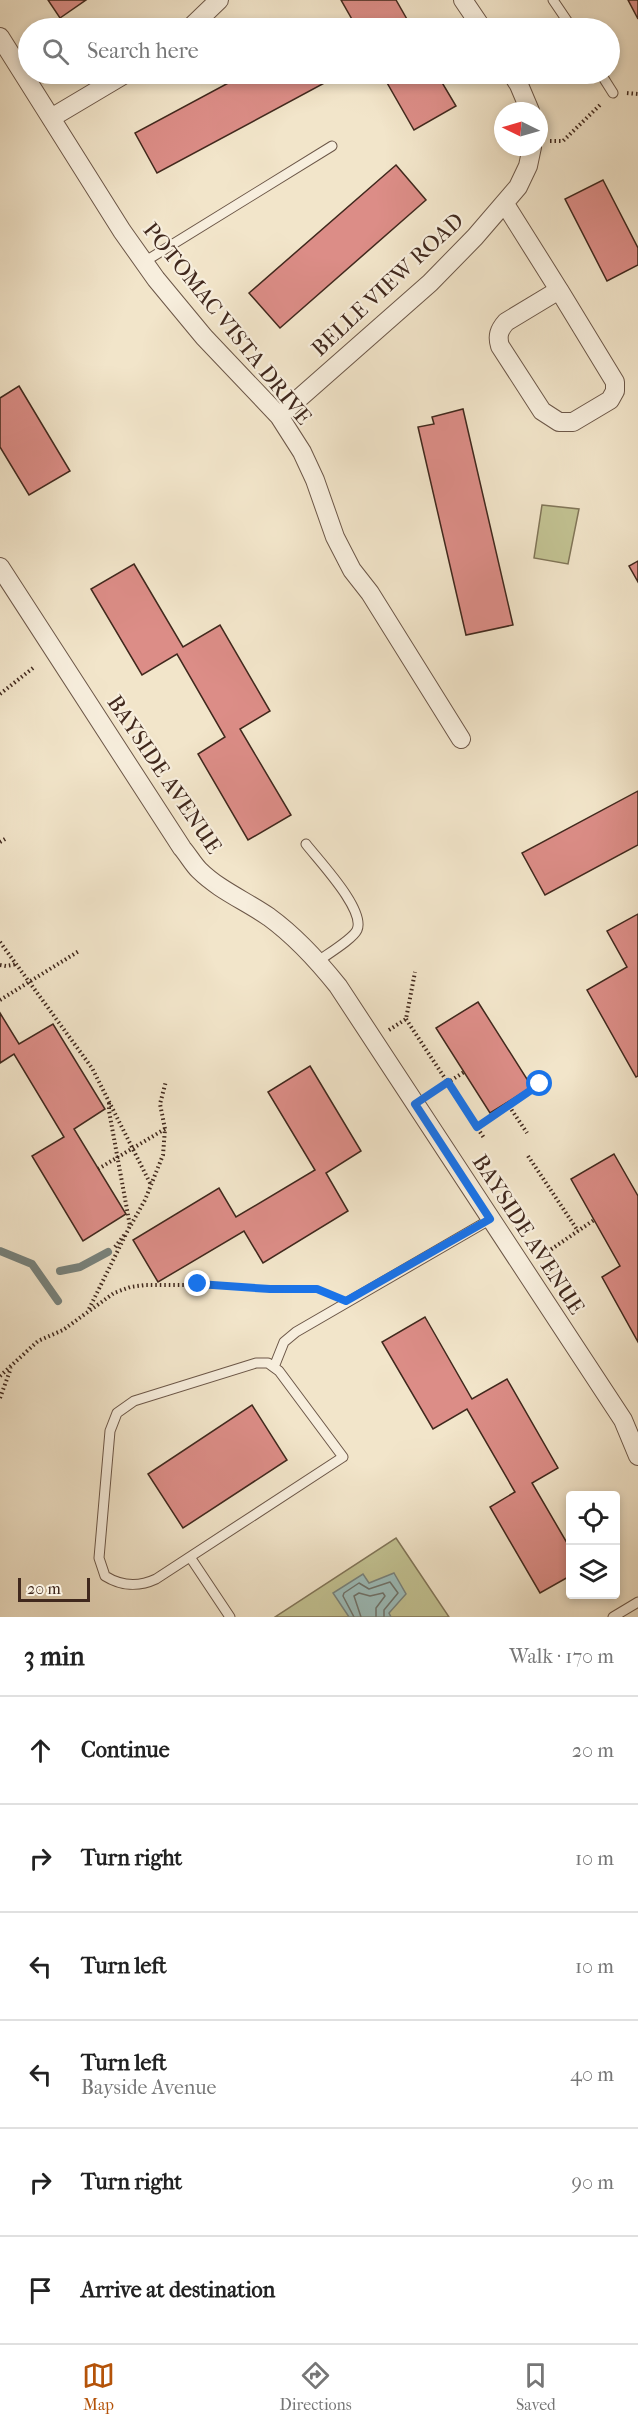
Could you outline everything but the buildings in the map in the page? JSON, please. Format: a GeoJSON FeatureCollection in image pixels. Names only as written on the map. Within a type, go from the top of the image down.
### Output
{"type":"FeatureCollection","features":[{"type":"Feature","properties":{"kind":"street"},"geometry":{"type":"LineString","coordinates":[[200,18],[219,0]]}},
{"type":"Feature","properties":{"kind":"street"},"geometry":{"type":"LineString","coordinates":[[463,0],[475,18]]}},
{"type":"Feature","properties":{"kind":"street","name":"POTOMAC VISTA DRIVE"},"geometry":{"type":"LineString","coordinates":[[0,37],[18,66]]}},
{"type":"Feature","properties":{"kind":"street","name":"POTOMAC VISTA DRIVE"},"geometry":{"type":"LineString","coordinates":[[30,84],[144,262],[204,337],[279,416],[302,452],[315,480],[334,537],[352,570],[370,593],[461,740]]}},
{"type":"Feature","properties":{"kind":"street"},"geometry":{"type":"LineString","coordinates":[[51,118],[108,84]]}},
{"type":"Feature","properties":{"kind":"street"},"geometry":{"type":"LineString","coordinates":[[518,84],[526,102]]}},
{"type":"Feature","properties":{"kind":"street","name":"BELLE VIEW ROAD"},"geometry":{"type":"LineString","coordinates":[[279,416],[430,283],[505,204],[518,187],[530,156]]}},
{"type":"Feature","properties":{"kind":"street"},"geometry":{"type":"LineString","coordinates":[[505,204],[559,290],[615,382],[615,392],[610,400],[573,422],[560,422],[542,411],[500,346],[498,338],[500,328],[506,322],[559,290]]}},
{"type":"Feature","properties":{"kind":"street","name":"BAYSIDE AVENUE"},"geometry":{"type":"LineString","coordinates":[[0,567],[182,848],[199,870],[219,887],[272,919],[317,962],[338,986],[523,1269],[630,1417],[638,1456]]}},
{"type":"Feature","properties":{"kind":"lane"},"geometry":{"type":"LineString","coordinates":[[553,0],[565,18]]}},
{"type":"Feature","properties":{"kind":"lane"},"geometry":{"type":"LineString","coordinates":[[607,84],[613,93]]}},
{"type":"Feature","properties":{"kind":"lane"},"geometry":{"type":"LineString","coordinates":[[144,262],[332,146]]}},
{"type":"Feature","properties":{"kind":"lane"},"geometry":{"type":"LineString","coordinates":[[306,844],[356,908],[359,922],[357,932],[317,962]]}},
{"type":"Feature","properties":{"kind":"lane"},"geometry":{"type":"LineString","coordinates":[[273,1367],[281,1347],[289,1337],[346,1301],[490,1219]]}},
{"type":"Feature","properties":{"kind":"lane"},"geometry":{"type":"LineString","coordinates":[[256,1363],[268,1364],[283,1376],[343,1457],[190,1557],[144,1584],[116,1582],[103,1573],[99,1558],[110,1431],[114,1419],[122,1408],[134,1401],[256,1363]]}},
{"type":"Feature","properties":{"kind":"lane"},"geometry":{"type":"LineString","coordinates":[[190,1557],[230,1617]]}},
{"type":"Feature","properties":{"kind":"lane"},"geometry":{"type":"LineString","coordinates":[[613,1617],[638,1602]]}},
{"type":"Feature","properties":{"kind":"path"},"geometry":{"type":"LineString","coordinates":[[548,141],[563,141],[613,93]]}},
{"type":"Feature","properties":{"kind":"path"},"geometry":{"type":"LineString","coordinates":[[0,694],[33,668]]}},
{"type":"Feature","properties":{"kind":"path"},"geometry":{"type":"LineString","coordinates":[[0,842],[5,839]]}},
{"type":"Feature","properties":{"kind":"path"},"geometry":{"type":"LineString","coordinates":[[0,942],[92,1068],[151,1185]]}},
{"type":"Feature","properties":{"kind":"path"},"geometry":{"type":"LineString","coordinates":[[0,1000],[79,951]]}},
{"type":"Feature","properties":{"kind":"path"},"geometry":{"type":"LineString","coordinates":[[0,965],[17,964]]}},
{"type":"Feature","properties":{"kind":"path"},"geometry":{"type":"LineString","coordinates":[[415,972],[406,1019],[484,1138]]}},
{"type":"Feature","properties":{"kind":"path"},"geometry":{"type":"LineString","coordinates":[[374,1040],[406,1019]]}},
{"type":"Feature","properties":{"kind":"path"},"geometry":{"type":"LineString","coordinates":[[415,1104],[464,1072]]}},
{"type":"Feature","properties":{"kind":"path"},"geometry":{"type":"LineString","coordinates":[[87,1312],[117,1257],[163,1155],[165,1129],[160,1104],[166,1082]]}},
{"type":"Feature","properties":{"kind":"path"},"geometry":{"type":"LineString","coordinates":[[477,1127],[540,1084]]}},
{"type":"Feature","properties":{"kind":"path"},"geometry":{"type":"LineString","coordinates":[[109,1103],[130,1226],[115,1247]]}},
{"type":"Feature","properties":{"kind":"path"},"geometry":{"type":"LineString","coordinates":[[509,1106],[526,1133]]}},
{"type":"Feature","properties":{"kind":"path"},"geometry":{"type":"LineString","coordinates":[[98,1169],[165,1129]]}},
{"type":"Feature","properties":{"kind":"path"},"geometry":{"type":"LineString","coordinates":[[528,1156],[578,1231]]}},
{"type":"Feature","properties":{"kind":"path"},"geometry":{"type":"LineString","coordinates":[[523,1269],[594,1220]]}},
{"type":"Feature","properties":{"kind":"path"},"geometry":{"type":"LineString","coordinates":[[0,1376],[38,1341],[63,1330],[114,1293],[145,1285],[198,1284],[270,1289],[312,1288],[324,1290],[346,1301]]}},
{"type":"Feature","properties":{"kind":"path"},"geometry":{"type":"LineString","coordinates":[[0,1398],[12,1365]]}},
{"type":"Feature","properties":{"kind":"green space"},"geometry":{"type":"Polygon","coordinates":[[[542,505],[579,509],[568,564],[534,558],[542,505]]]}},
{"type":"Feature","properties":{"kind":"green space"},"geometry":{"type":"Polygon","coordinates":[[[396,1538],[449,1617],[275,1617],[396,1538]]]}},
{"type":"Feature","properties":{"kind":"water"},"geometry":{"type":"Polygon","coordinates":[[[394,1573],[406,1594],[389,1613],[391,1617],[349,1617],[333,1593],[363,1574],[369,1583],[394,1573]]]}},
{"type":"Feature","properties":{"kind":"waterway"},"geometry":{"type":"LineString","coordinates":[[0,1251],[32,1264],[58,1301]]}},
{"type":"Feature","properties":{"kind":"waterway"},"geometry":{"type":"LineString","coordinates":[[60,1271],[80,1267],[108,1252]]}},
{"type":"Feature","properties":{"kind":"route"},"geometry":{"type":"LineString","coordinates":[[198,1284],[270,1289],[312,1288],[333,1294],[346,1301],[490,1219],[415,1104],[448,1082],[477,1127],[540,1084]]}}]}
